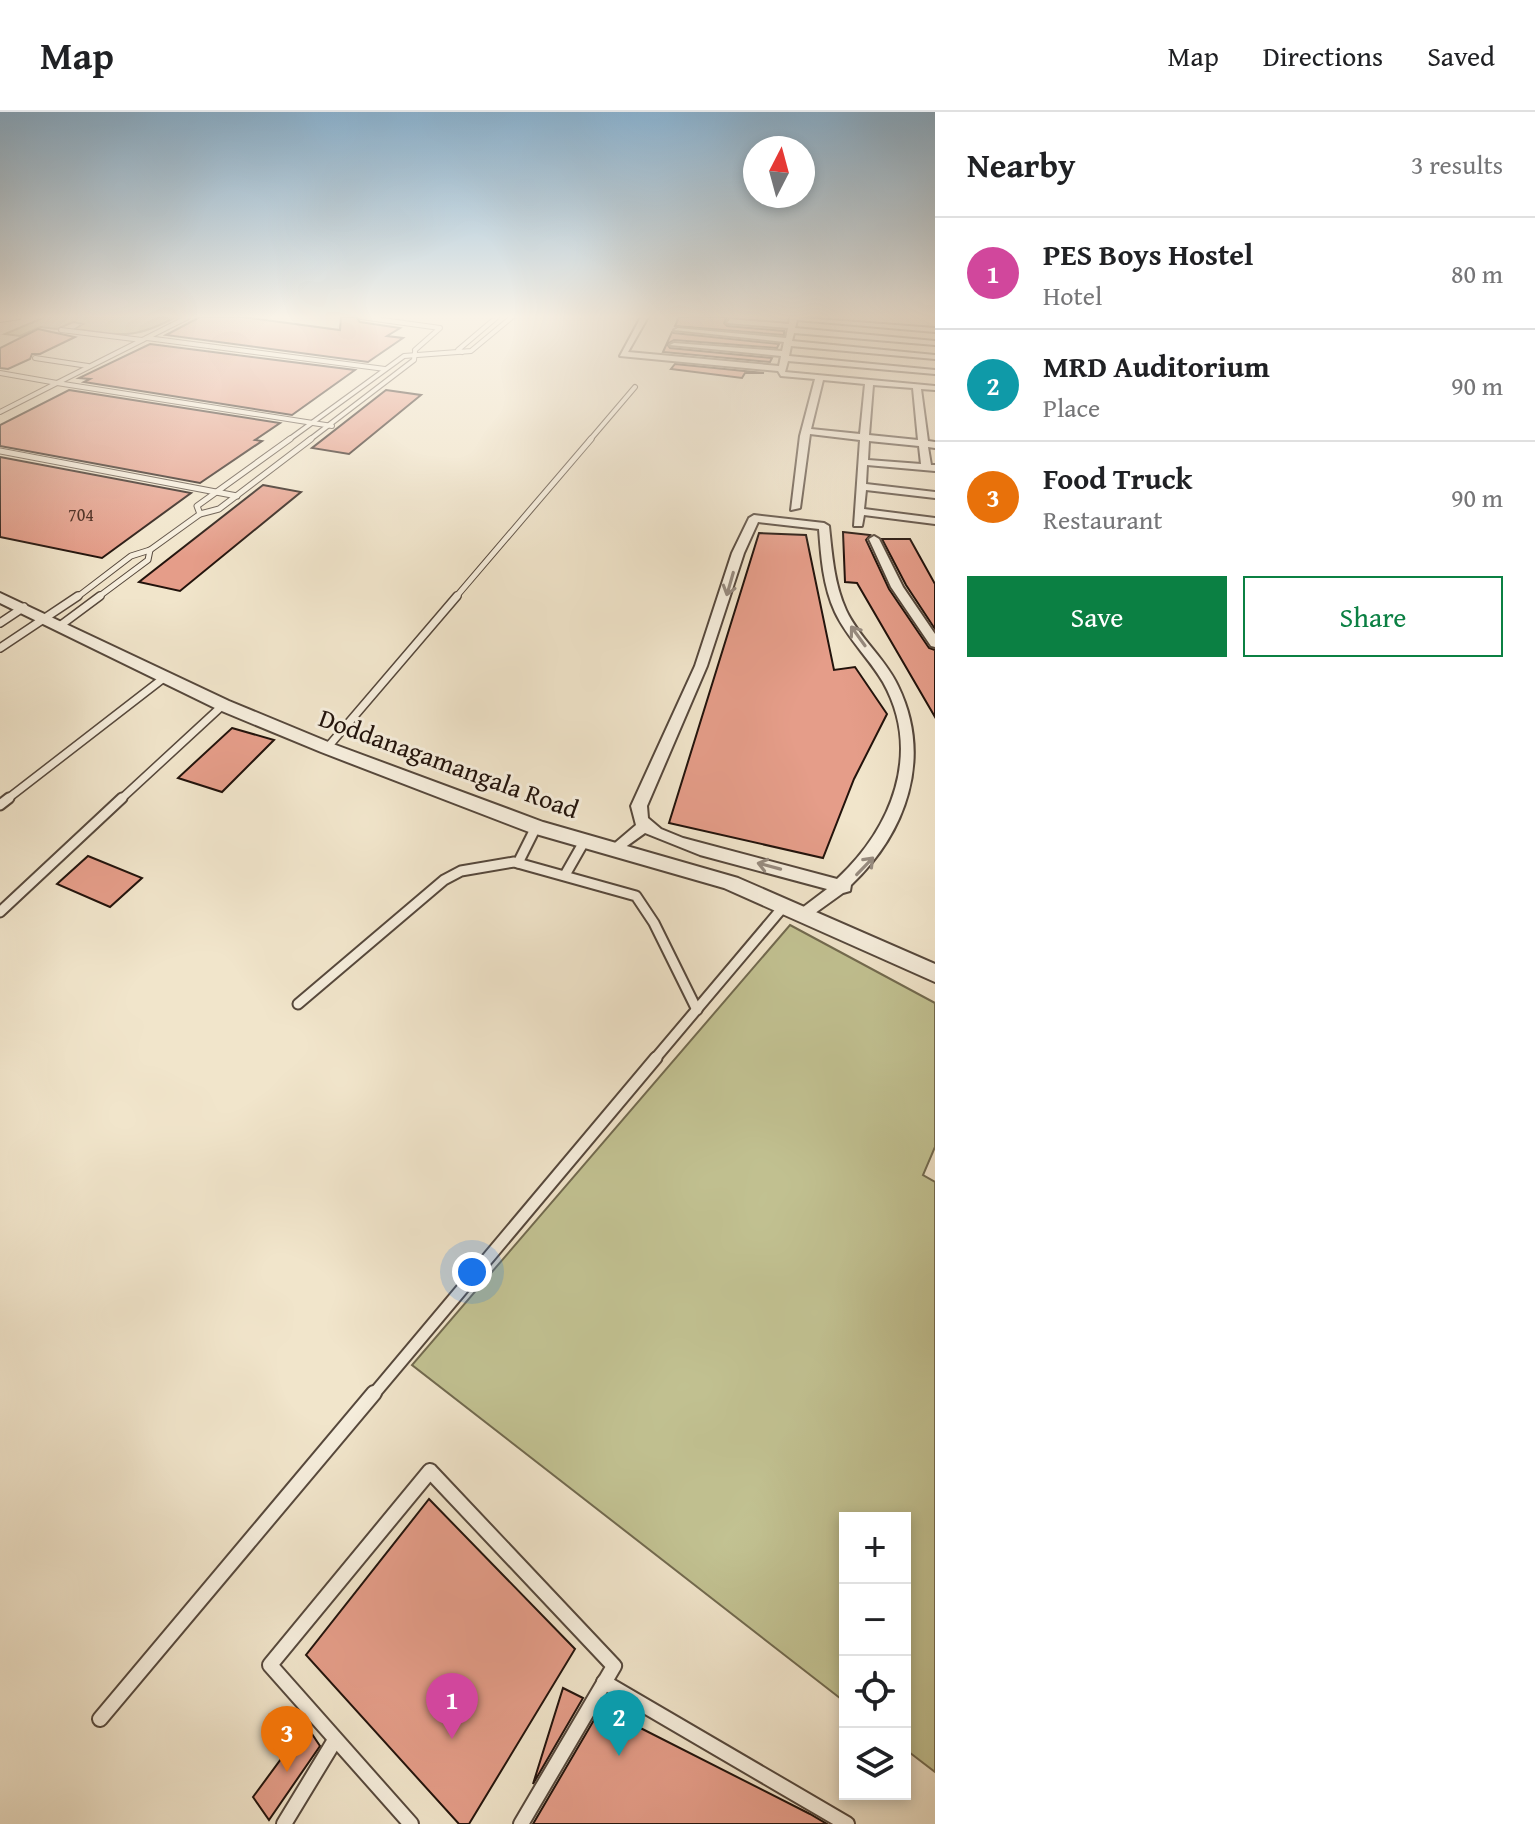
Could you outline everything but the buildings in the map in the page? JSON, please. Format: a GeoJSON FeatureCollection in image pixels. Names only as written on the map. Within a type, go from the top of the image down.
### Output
{"type":"FeatureCollection","features":[{"type":"Feature","properties":{"kind":"street"},"geometry":{"type":"LineString","coordinates":[[795,508],[814,397]]}},
{"type":"Feature","properties":{"kind":"street"},"geometry":{"type":"LineString","coordinates":[[858,524],[868,397]]}},
{"type":"Feature","properties":{"kind":"street"},"geometry":{"type":"LineString","coordinates":[[863,462],[931,467],[930,444],[919,397]]}},
{"type":"Feature","properties":{"kind":"street"},"geometry":{"type":"LineString","coordinates":[[806,431],[930,444]]}},
{"type":"Feature","properties":{"kind":"street"},"geometry":{"type":"LineString","coordinates":[[861,486],[935,495]]}},
{"type":"Feature","properties":{"kind":"street"},"geometry":{"type":"LineString","coordinates":[[859,511],[935,521]]}},
{"type":"Feature","properties":{"kind":"street"},"geometry":{"type":"LineString","coordinates":[[644,826],[639,806],[671,727],[701,666],[749,523],[760,517],[820,523],[824,526],[828,572],[841,611],[893,687],[906,713],[918,759],[911,792],[885,844],[844,887],[804,915]]}},
{"type":"Feature","properties":{"kind":"street"},"geometry":{"type":"LineString","coordinates":[[874,539],[897,587],[930,629],[935,643]]}},
{"type":"Feature","properties":{"kind":"street","name":"Doddanagamangala Road"},"geometry":{"type":"LineString","coordinates":[[0,597],[223,705],[327,748],[536,827],[731,883],[935,973]]}},
{"type":"Feature","properties":{"kind":"street"},"geometry":{"type":"LineString","coordinates":[[617,848],[644,826]]}},
{"type":"Feature","properties":{"kind":"street"},"geometry":{"type":"LineString","coordinates":[[644,826],[681,843],[844,887]]}},
{"type":"Feature","properties":{"kind":"lane"},"geometry":{"type":"LineString","coordinates":[[0,412],[30,397]]}},
{"type":"Feature","properties":{"kind":"lane"},"geometry":{"type":"LineString","coordinates":[[147,397],[332,426]]}},
{"type":"Feature","properties":{"kind":"lane"},"geometry":{"type":"LineString","coordinates":[[200,514],[197,506],[346,397]]}},
{"type":"Feature","properties":{"kind":"lane"},"geometry":{"type":"LineString","coordinates":[[54,622],[131,556],[150,550],[200,514],[219,509],[368,397]]}},
{"type":"Feature","properties":{"kind":"lane"},"geometry":{"type":"LineString","coordinates":[[327,748],[627,397]]}},
{"type":"Feature","properties":{"kind":"lane"},"geometry":{"type":"LineString","coordinates":[[0,451],[237,496]]}},
{"type":"Feature","properties":{"kind":"lane"},"geometry":{"type":"LineString","coordinates":[[255,463],[275,467]]}},
{"type":"Feature","properties":{"kind":"lane"},"geometry":{"type":"LineString","coordinates":[[0,648],[54,622],[148,560],[150,550]]}},
{"type":"Feature","properties":{"kind":"lane"},"geometry":{"type":"LineString","coordinates":[[0,623],[24,607]]}},
{"type":"Feature","properties":{"kind":"lane"},"geometry":{"type":"LineString","coordinates":[[0,805],[165,677]]}},
{"type":"Feature","properties":{"kind":"lane"},"geometry":{"type":"LineString","coordinates":[[0,912],[223,705]]}},
{"type":"Feature","properties":{"kind":"lane"},"geometry":{"type":"LineString","coordinates":[[518,863],[536,827]]}},
{"type":"Feature","properties":{"kind":"lane"},"geometry":{"type":"LineString","coordinates":[[565,875],[585,840]]}},
{"type":"Feature","properties":{"kind":"lane"},"geometry":{"type":"LineString","coordinates":[[298,1004],[444,880],[461,871],[518,863],[636,896],[654,923],[697,1010]]}},
{"type":"Feature","properties":{"kind":"lane"},"geometry":{"type":"LineString","coordinates":[[100,1719],[784,906]]}},
{"type":"Feature","properties":{"kind":"lane"},"geometry":{"type":"LineString","coordinates":[[411,1824],[270,1665],[430,1471],[614,1666],[521,1824]]}},
{"type":"Feature","properties":{"kind":"lane"},"geometry":{"type":"LineString","coordinates":[[604,1682],[847,1824]]}},
{"type":"Feature","properties":{"kind":"lane"},"geometry":{"type":"LineString","coordinates":[[284,1824],[335,1740]]}},
{"type":"Feature","properties":{"kind":"green space"},"geometry":{"type":"Polygon","coordinates":[[[790,925],[935,1003],[935,1147],[923,1175],[935,1182],[935,1772],[911,1754],[911,1512],[839,1512],[839,1697],[412,1365],[790,925]]]}},
{"type":"Feature","properties":{"kind":"place","name":"PES Boys Hostel"},"geometry":{"type":"Point","coordinates":[452,1739]}},
{"type":"Feature","properties":{"kind":"place","name":"MRD Auditorium"},"geometry":{"type":"Point","coordinates":[619,1756]}},
{"type":"Feature","properties":{"kind":"place","name":"Food Truck"},"geometry":{"type":"Point","coordinates":[287,1772]}}]}
